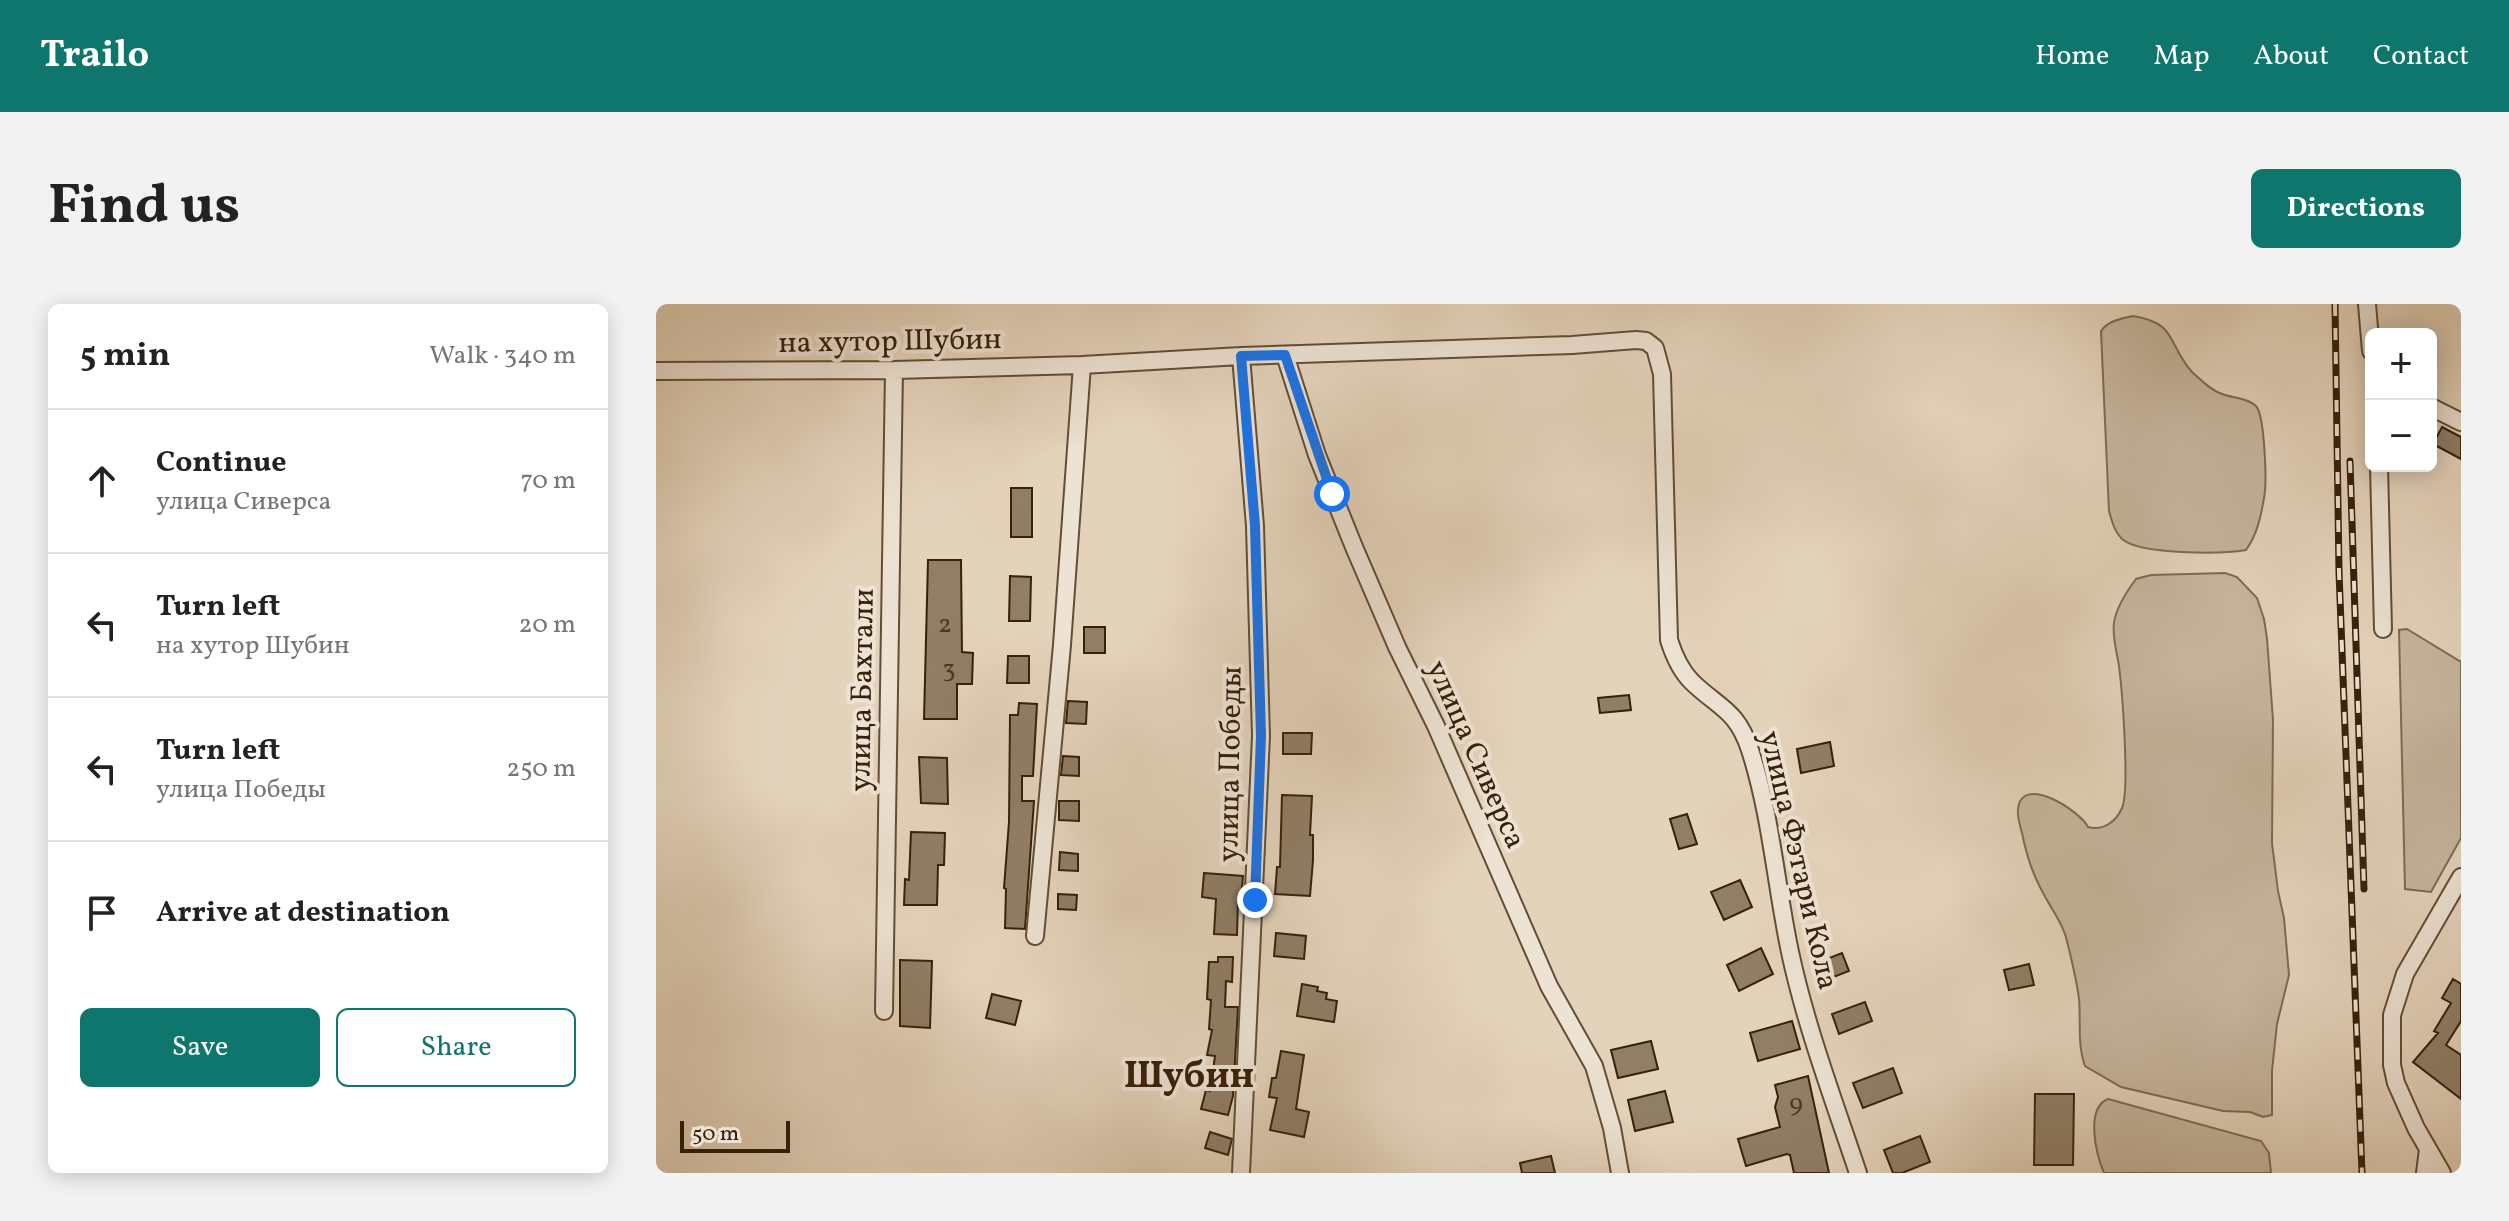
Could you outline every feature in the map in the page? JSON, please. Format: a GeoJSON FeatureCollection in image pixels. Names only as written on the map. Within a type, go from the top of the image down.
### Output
{"type":"FeatureCollection","features":[{"type":"Feature","properties":{"kind":"street"},"geometry":{"type":"LineString","coordinates":[[2367,304],[2369,328]]}},
{"type":"Feature","properties":{"kind":"street","name":"на хутор Шубин"},"geometry":{"type":"LineString","coordinates":[[656,371],[1082,365],[1636,340],[1651,343]]}},
{"type":"Feature","properties":{"kind":"street","name":"улица Фэтари Кола"},"geometry":{"type":"LineString","coordinates":[[1651,343],[1658,352],[1662,374],[1669,640],[1682,670],[1739,723],[1749,748],[1758,780],[1791,956],[1858,1173]]}},
{"type":"Feature","properties":{"kind":"street","name":"улица Сиверса"},"geometry":{"type":"LineString","coordinates":[[1285,355],[1317,455],[1354,547],[1549,986],[1594,1066],[1612,1128],[1620,1173]]}},
{"type":"Feature","properties":{"kind":"street","name":"улица Победы"},"geometry":{"type":"LineString","coordinates":[[1241,356],[1255,526],[1261,736],[1241,1173]]}},
{"type":"Feature","properties":{"kind":"street"},"geometry":{"type":"LineString","coordinates":[[1035,936],[1062,645],[1082,365]]}},
{"type":"Feature","properties":{"kind":"street","name":"улица Бахтали"},"geometry":{"type":"LineString","coordinates":[[884,1011],[894,370]]}},
{"type":"Feature","properties":{"kind":"street"},"geometry":{"type":"LineString","coordinates":[[2437,410],[2461,422]]}},
{"type":"Feature","properties":{"kind":"street"},"geometry":{"type":"LineString","coordinates":[[2379,472],[2383,629]]}},
{"type":"Feature","properties":{"kind":"street"},"geometry":{"type":"LineString","coordinates":[[2442,1173],[2396,1083],[2392,1065],[2392,1015],[2405,974],[2461,877]]}},
{"type":"Feature","properties":{"kind":"street"},"geometry":{"type":"LineString","coordinates":[[2425,1173],[2428,1149]]}},
{"type":"Feature","properties":{"kind":"shaded area"},"geometry":{"type":"Polygon","coordinates":[[[2133,316],[2147,319],[2165,329],[2184,362],[2210,387],[2222,394],[2249,401],[2259,412],[2265,490],[2258,525],[2246,550],[2163,551],[2132,544],[2122,539],[2115,529],[2109,511],[2101,331],[2111,322],[2133,316]]]}},
{"type":"Feature","properties":{"kind":"shaded area"},"geometry":{"type":"Polygon","coordinates":[[[2225,573],[2237,577],[2257,598],[2264,619],[2273,720],[2272,843],[2289,975],[2277,1024],[2272,1071],[2272,1115],[2263,1117],[2121,1087],[2085,1066],[2080,1041],[2078,992],[2066,937],[2032,870],[2018,815],[2022,799],[2030,794],[2052,798],[2074,812],[2088,827],[2104,826],[2116,817],[2122,808],[2125,782],[2122,696],[2114,633],[2119,605],[2136,579],[2151,575],[2225,573]]]}},
{"type":"Feature","properties":{"kind":"shaded area"},"geometry":{"type":"Polygon","coordinates":[[[2407,629],[2461,662],[2461,838],[2431,892],[2405,889],[2399,630],[2407,629]]]}},
{"type":"Feature","properties":{"kind":"shaded area"},"geometry":{"type":"Polygon","coordinates":[[[2108,1099],[2261,1141],[2269,1153],[2271,1173],[2104,1173],[2094,1132],[2097,1112],[2108,1099]]]}},
{"type":"Feature","properties":{"kind":"building"},"geometry":{"type":"Polygon","coordinates":[[[2442,427],[2461,437],[2461,459],[2437,446],[2437,436],[2442,427]]]}},
{"type":"Feature","properties":{"kind":"building"},"geometry":{"type":"Polygon","coordinates":[[[1011,488],[1032,488],[1032,537],[1011,537],[1011,488]]]}},
{"type":"Feature","properties":{"kind":"building"},"geometry":{"type":"Polygon","coordinates":[[[928,560],[961,560],[962,652],[973,653],[972,684],[957,684],[957,719],[924,719],[928,560]]]}},
{"type":"Feature","properties":{"kind":"building"},"geometry":{"type":"Polygon","coordinates":[[[1010,576],[1031,577],[1030,621],[1009,621],[1010,576]]]}},
{"type":"Feature","properties":{"kind":"building"},"geometry":{"type":"Polygon","coordinates":[[[1084,627],[1105,627],[1105,653],[1084,653],[1084,627]]]}},
{"type":"Feature","properties":{"kind":"building"},"geometry":{"type":"Polygon","coordinates":[[[1008,656],[1029,656],[1029,683],[1007,683],[1008,656]]]}},
{"type":"Feature","properties":{"kind":"building"},"geometry":{"type":"Polygon","coordinates":[[[1629,695],[1631,710],[1600,713],[1598,698],[1629,695]]]}},
{"type":"Feature","properties":{"kind":"building"},"geometry":{"type":"Polygon","coordinates":[[[1068,701],[1087,702],[1086,724],[1066,723],[1068,701]]]}},
{"type":"Feature","properties":{"kind":"building"},"geometry":{"type":"Polygon","coordinates":[[[1019,703],[1037,704],[1033,776],[1022,776],[1022,801],[1034,801],[1025,929],[1005,928],[1010,715],[1018,715],[1019,703]]]}},
{"type":"Feature","properties":{"kind":"building"},"geometry":{"type":"Polygon","coordinates":[[[1283,733],[1312,733],[1311,754],[1283,754],[1283,733]]]}},
{"type":"Feature","properties":{"kind":"building"},"geometry":{"type":"Polygon","coordinates":[[[1830,742],[1834,766],[1801,773],[1797,749],[1830,742]]]}},
{"type":"Feature","properties":{"kind":"building"},"geometry":{"type":"Polygon","coordinates":[[[1063,756],[1079,757],[1079,776],[1061,775],[1063,756]]]}},
{"type":"Feature","properties":{"kind":"building"},"geometry":{"type":"Polygon","coordinates":[[[919,757],[947,758],[948,804],[921,803],[919,757]]]}},
{"type":"Feature","properties":{"kind":"building"},"geometry":{"type":"Polygon","coordinates":[[[1282,795],[1312,796],[1310,896],[1275,894],[1277,867],[1280,867],[1282,795]]]}},
{"type":"Feature","properties":{"kind":"building"},"geometry":{"type":"Polygon","coordinates":[[[1059,801],[1079,801],[1079,821],[1059,820],[1059,801]]]}},
{"type":"Feature","properties":{"kind":"building"},"geometry":{"type":"Polygon","coordinates":[[[1687,814],[1697,844],[1679,849],[1670,819],[1687,814]]]}},
{"type":"Feature","properties":{"kind":"building"},"geometry":{"type":"Polygon","coordinates":[[[911,832],[945,833],[944,865],[938,865],[937,905],[904,905],[905,879],[909,880],[911,832]]]}},
{"type":"Feature","properties":{"kind":"building"},"geometry":{"type":"Polygon","coordinates":[[[1060,852],[1078,854],[1078,871],[1059,870],[1060,852]]]}},
{"type":"Feature","properties":{"kind":"building"},"geometry":{"type":"Polygon","coordinates":[[[1204,873],[1243,876],[1241,901],[1238,901],[1237,935],[1214,934],[1216,899],[1202,897],[1204,873]]]}},
{"type":"Feature","properties":{"kind":"building"},"geometry":{"type":"Polygon","coordinates":[[[1740,880],[1752,907],[1724,920],[1711,892],[1740,880]]]}},
{"type":"Feature","properties":{"kind":"building"},"geometry":{"type":"Polygon","coordinates":[[[1058,894],[1077,895],[1076,910],[1058,909],[1058,894]]]}},
{"type":"Feature","properties":{"kind":"building"},"geometry":{"type":"Polygon","coordinates":[[[1276,933],[1306,936],[1304,959],[1274,956],[1276,933]]]}},
{"type":"Feature","properties":{"kind":"building"},"geometry":{"type":"Polygon","coordinates":[[[1761,948],[1773,974],[1739,991],[1727,965],[1761,948]]]}},
{"type":"Feature","properties":{"kind":"building"},"geometry":{"type":"Polygon","coordinates":[[[1842,953],[1849,971],[1826,980],[1819,962],[1842,953]]]}},
{"type":"Feature","properties":{"kind":"building"},"geometry":{"type":"Polygon","coordinates":[[[1218,957],[1233,957],[1232,982],[1226,981],[1225,1007],[1238,1007],[1233,1096],[1228,1115],[1201,1109],[1206,1090],[1210,1091],[1215,1056],[1207,1055],[1212,1030],[1209,1029],[1211,1000],[1207,999],[1209,962],[1218,962],[1218,957]]]}},
{"type":"Feature","properties":{"kind":"building"},"geometry":{"type":"Polygon","coordinates":[[[900,960],[932,961],[930,1028],[900,1026],[900,960]]]}},
{"type":"Feature","properties":{"kind":"building"},"geometry":{"type":"Polygon","coordinates":[[[2029,964],[2034,985],[2009,990],[2004,970],[2029,964]]]}},
{"type":"Feature","properties":{"kind":"building"},"geometry":{"type":"Polygon","coordinates":[[[2453,979],[2461,984],[2461,1021],[2446,1045],[2461,1055],[2461,1099],[2413,1062],[2438,1033],[2434,1031],[2451,1003],[2442,998],[2453,979]]]}},
{"type":"Feature","properties":{"kind":"building"},"geometry":{"type":"Polygon","coordinates":[[[1302,984],[1318,987],[1317,991],[1327,993],[1326,999],[1337,1001],[1334,1022],[1297,1016],[1302,984]]]}},
{"type":"Feature","properties":{"kind":"building"},"geometry":{"type":"Polygon","coordinates":[[[992,994],[1021,1001],[1015,1025],[986,1018],[992,994]]]}},
{"type":"Feature","properties":{"kind":"building"},"geometry":{"type":"Polygon","coordinates":[[[1865,1002],[1872,1021],[1839,1034],[1832,1014],[1865,1002]]]}},
{"type":"Feature","properties":{"kind":"building"},"geometry":{"type":"Polygon","coordinates":[[[1792,1021],[1800,1049],[1758,1061],[1750,1033],[1792,1021]]]}},
{"type":"Feature","properties":{"kind":"building"},"geometry":{"type":"Polygon","coordinates":[[[1651,1041],[1658,1069],[1618,1078],[1611,1050],[1651,1041]]]}},
{"type":"Feature","properties":{"kind":"building"},"geometry":{"type":"Polygon","coordinates":[[[1281,1051],[1304,1055],[1296,1109],[1309,1112],[1304,1137],[1270,1130],[1277,1098],[1269,1097],[1281,1051]]]}},
{"type":"Feature","properties":{"kind":"building"},"geometry":{"type":"Polygon","coordinates":[[[1893,1068],[1902,1093],[1863,1108],[1853,1083],[1893,1068]]]}},
{"type":"Feature","properties":{"kind":"building"},"geometry":{"type":"Polygon","coordinates":[[[1808,1076],[1829,1173],[1794,1173],[1790,1155],[1787,1154],[1746,1166],[1738,1139],[1780,1127],[1775,1107],[1778,1097],[1775,1085],[1808,1076]]]}},
{"type":"Feature","properties":{"kind":"building"},"geometry":{"type":"Polygon","coordinates":[[[1665,1091],[1673,1122],[1635,1131],[1628,1100],[1665,1091]]]}},
{"type":"Feature","properties":{"kind":"building"},"geometry":{"type":"Polygon","coordinates":[[[2035,1094],[2074,1094],[2073,1165],[2034,1165],[2035,1094]]]}},
{"type":"Feature","properties":{"kind":"building"},"geometry":{"type":"Polygon","coordinates":[[[1210,1132],[1232,1139],[1228,1155],[1205,1148],[1210,1132]]]}},
{"type":"Feature","properties":{"kind":"building"},"geometry":{"type":"Polygon","coordinates":[[[1920,1136],[1930,1162],[1902,1173],[1893,1173],[1884,1150],[1920,1136]]]}},
{"type":"Feature","properties":{"kind":"building"},"geometry":{"type":"Polygon","coordinates":[[[1551,1156],[1555,1173],[1522,1173],[1520,1163],[1551,1156]]]}},
{"type":"Feature","properties":{"kind":"railway"},"geometry":{"type":"LineString","coordinates":[[2335,304],[2339,572],[2362,1173]]}},
{"type":"Feature","properties":{"kind":"railway"},"geometry":{"type":"LineString","coordinates":[[2350,461],[2364,889]]}},
{"type":"Feature","properties":{"kind":"district","name":"Шубин"},"geometry":{"type":"Point","coordinates":[1189,1074]}},
{"type":"Feature","properties":{"kind":"route"},"geometry":{"type":"LineString","coordinates":[[1255,900],[1261,736],[1255,526],[1241,356],[1285,355],[1332,494]]}}]}
